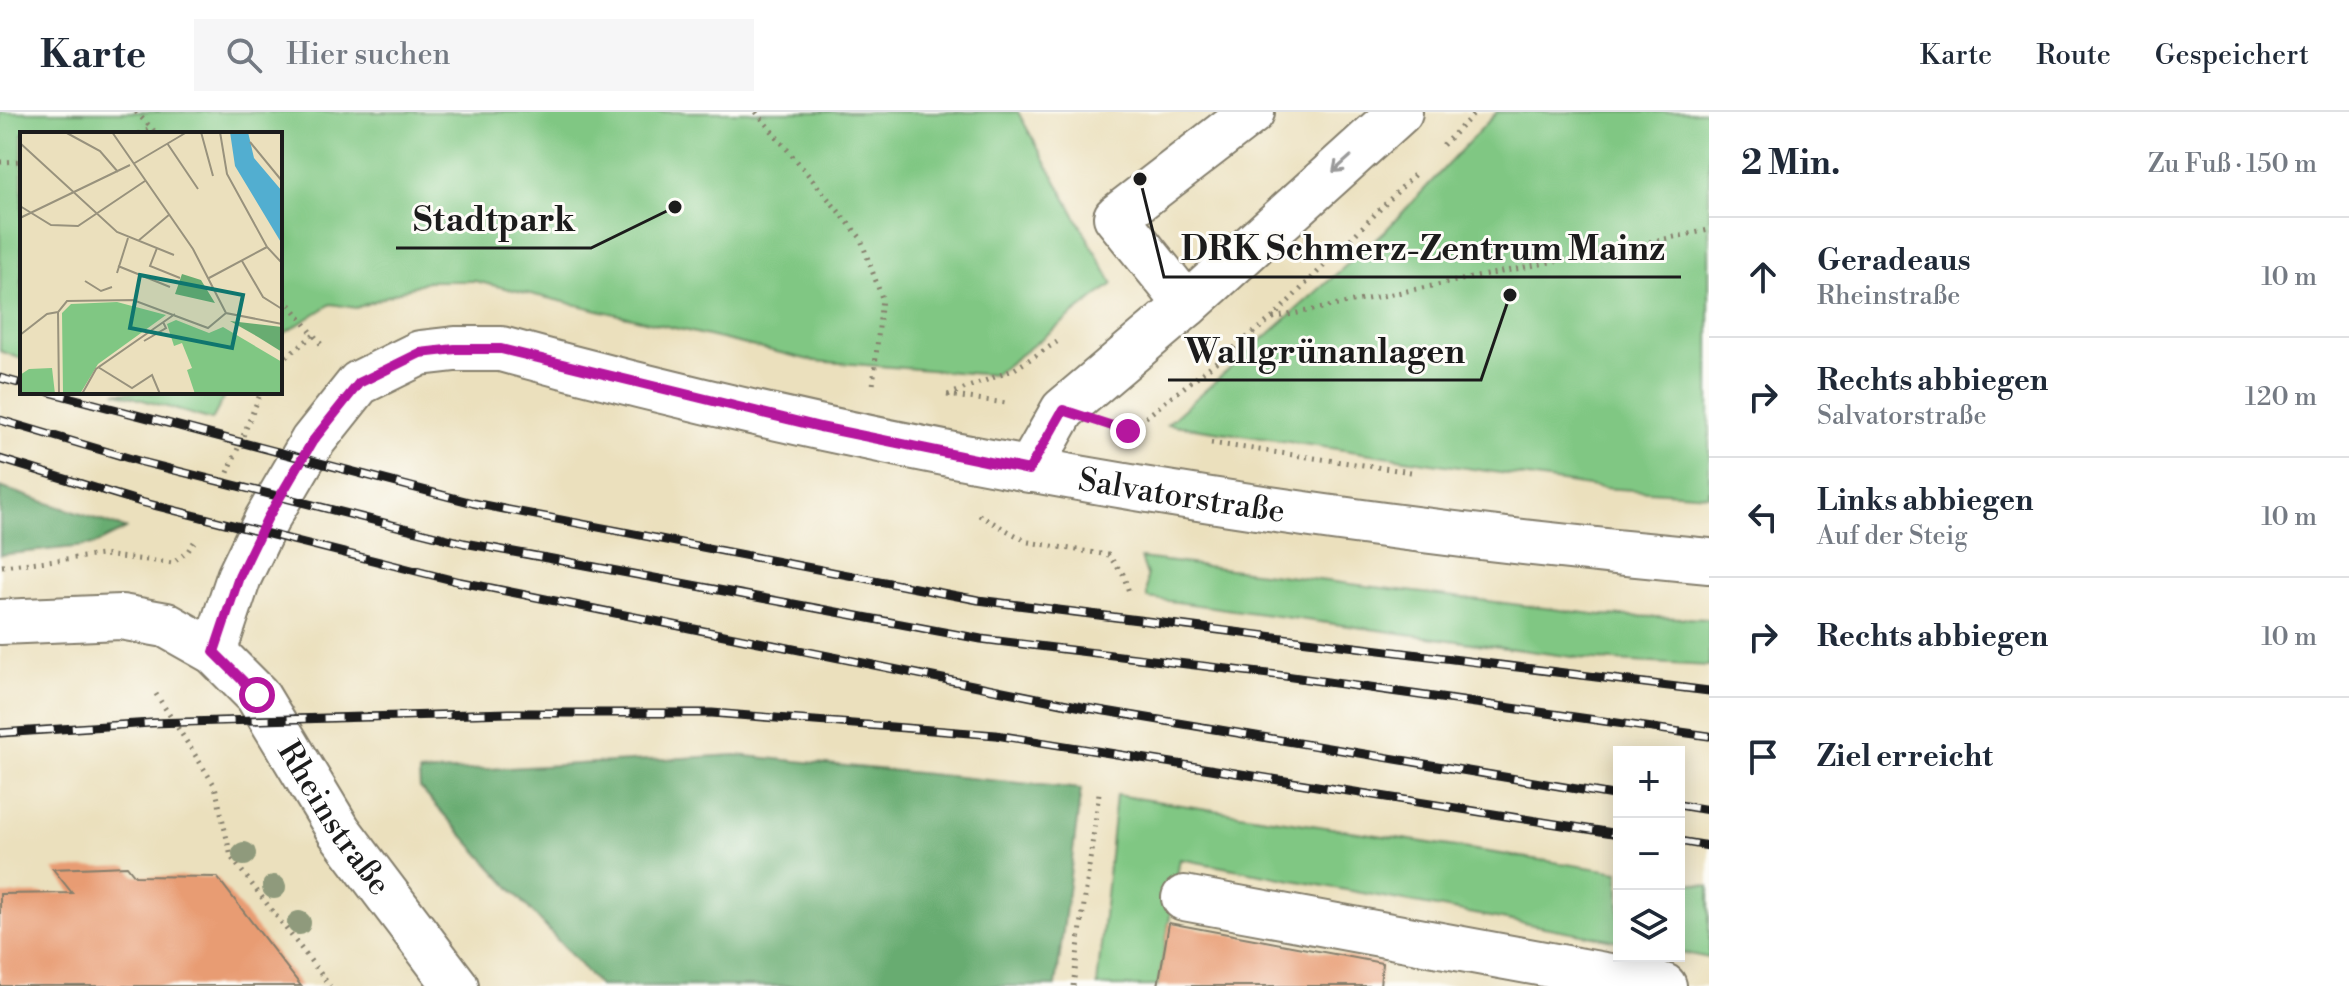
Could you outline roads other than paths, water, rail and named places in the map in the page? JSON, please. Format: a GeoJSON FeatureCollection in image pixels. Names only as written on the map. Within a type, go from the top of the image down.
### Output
{"type":"FeatureCollection","features":[{"type":"Feature","properties":{"kind":"street"},"geometry":{"type":"LineString","coordinates":[[1187,305],[1116,217],[1252,112]]}},
{"type":"Feature","properties":{"kind":"street"},"geometry":{"type":"LineString","coordinates":[[1029,470],[1063,410],[1187,305],[1400,112]]}},
{"type":"Feature","properties":{"kind":"street","name":"Salvatorstraße"},"geometry":{"type":"LineString","coordinates":[[214,652],[254,544],[312,442],[359,383],[420,353],[455,349],[501,349],[805,423],[1029,470],[1321,519],[1709,561]]}},
{"type":"Feature","properties":{"kind":"street","name":"Rheinstraße"},"geometry":{"type":"LineString","coordinates":[[0,622],[121,617],[166,625],[214,652],[257,695],[339,831],[456,986]]}},
{"type":"Feature","properties":{"kind":"street"},"geometry":{"type":"LineString","coordinates":[[1184,898],[1664,986]]}},
{"type":"Feature","properties":{"kind":"railway"},"geometry":{"type":"LineString","coordinates":[[0,378],[20,383]]}},
{"type":"Feature","properties":{"kind":"railway"},"geometry":{"type":"LineString","coordinates":[[57,394],[473,503],[978,600],[1709,691]]}},
{"type":"Feature","properties":{"kind":"railway"},"geometry":{"type":"LineString","coordinates":[[0,420],[142,462],[464,543],[981,639],[1285,676],[1709,736]]}},
{"type":"Feature","properties":{"kind":"railway"},"geometry":{"type":"LineString","coordinates":[[0,459],[141,502],[456,581],[1087,708],[1613,795]]}},
{"type":"Feature","properties":{"kind":"railway"},"geometry":{"type":"LineString","coordinates":[[0,733],[151,723],[509,713],[712,713],[996,735],[1613,833]]}},
{"type":"Feature","properties":{"kind":"railway"},"geometry":{"type":"LineString","coordinates":[[1685,806],[1709,810]]}},
{"type":"Feature","properties":{"kind":"railway"},"geometry":{"type":"LineString","coordinates":[[1685,842],[1709,846]]}},
{"type":"Feature","properties":{"kind":"place","name":"DRK Schmerz-Zentrum Mainz"},"geometry":{"type":"Point","coordinates":[1140,179]}},
{"type":"Feature","properties":{"kind":"place","name":"Stadtpark"},"geometry":{"type":"Point","coordinates":[675,207]}},
{"type":"Feature","properties":{"kind":"place","name":"Wallgrünanlagen"},"geometry":{"type":"Point","coordinates":[1510,295]}}]}
